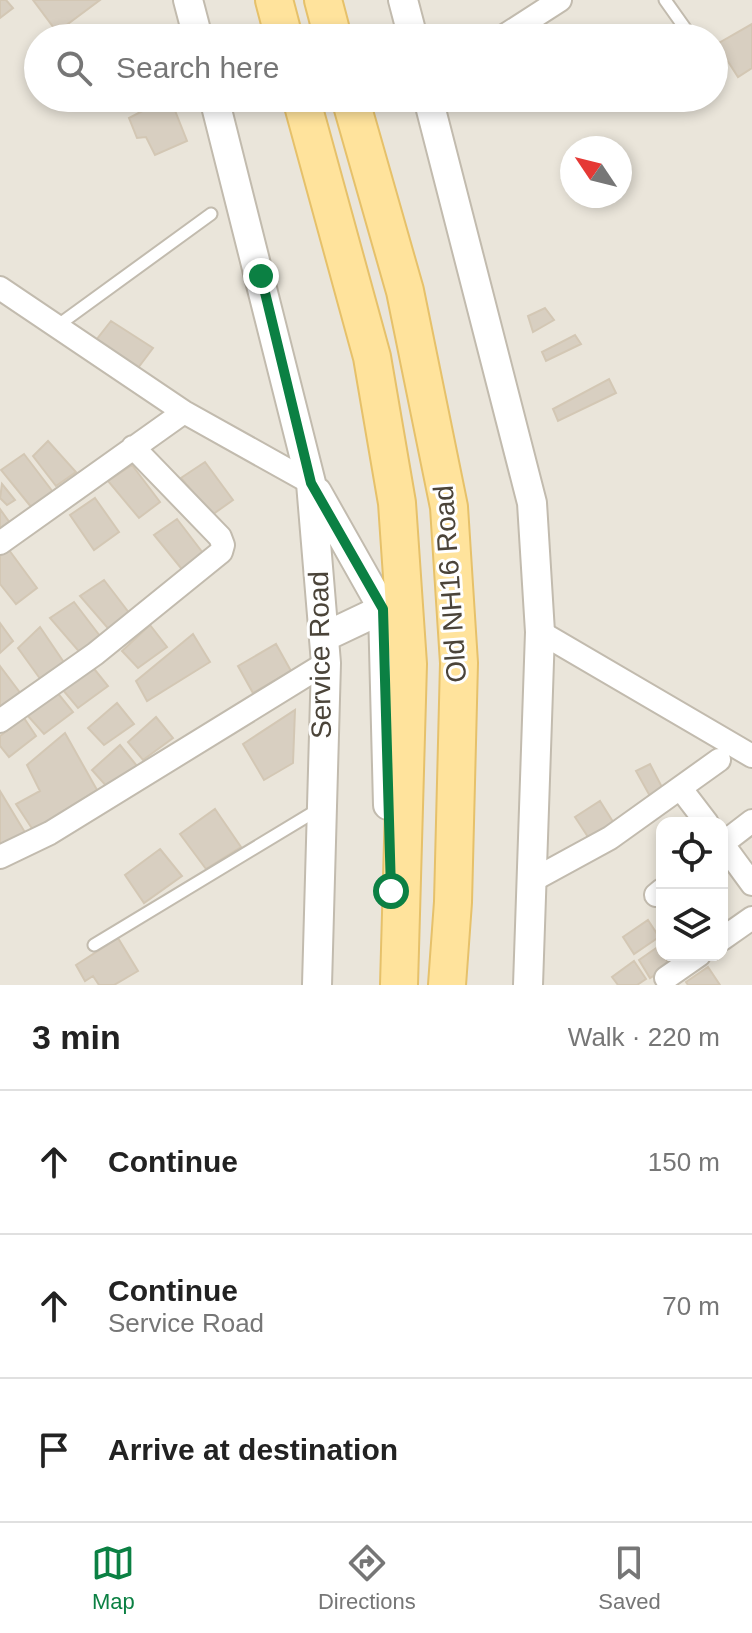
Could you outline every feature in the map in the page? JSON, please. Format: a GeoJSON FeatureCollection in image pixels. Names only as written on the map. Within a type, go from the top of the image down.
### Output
{"type":"FeatureCollection","features":[{"type":"Feature","properties":{"kind":"main road"},"geometry":{"type":"LineString","coordinates":[[274,0],[280,24]]}},
{"type":"Feature","properties":{"kind":"main road"},"geometry":{"type":"LineString","coordinates":[[323,0],[329,24]]}},
{"type":"Feature","properties":{"kind":"main road","name":"Old NH16 Road"},"geometry":{"type":"LineString","coordinates":[[305,112],[372,357],[397,503],[408,664],[399,983]]}},
{"type":"Feature","properties":{"kind":"main road","name":"Old NH16 Road"},"geometry":{"type":"LineString","coordinates":[[354,112],[405,291],[449,507],[459,663],[453,902],[447,985]]}},
{"type":"Feature","properties":{"kind":"street"},"geometry":{"type":"LineString","coordinates":[[188,0],[194,24]]}},
{"type":"Feature","properties":{"kind":"street"},"geometry":{"type":"LineString","coordinates":[[403,0],[409,24]]}},
{"type":"Feature","properties":{"kind":"street"},"geometry":{"type":"LineString","coordinates":[[523,24],[560,0]]}},
{"type":"Feature","properties":{"kind":"street","name":"Service Road"},"geometry":{"type":"LineString","coordinates":[[218,112],[311,483],[325,650],[317,985]]}},
{"type":"Feature","properties":{"kind":"street"},"geometry":{"type":"LineString","coordinates":[[432,112],[532,503],[540,632],[528,985]]}},
{"type":"Feature","properties":{"kind":"street"},"geometry":{"type":"LineString","coordinates":[[0,288],[184,412],[311,483],[383,609],[391,891],[399,983]]}},
{"type":"Feature","properties":{"kind":"street"},"geometry":{"type":"LineString","coordinates":[[0,543],[184,412]]}},
{"type":"Feature","properties":{"kind":"street"},"geometry":{"type":"LineString","coordinates":[[0,721],[95,654],[221,552],[223,545],[220,537],[133,447]]}},
{"type":"Feature","properties":{"kind":"street"},"geometry":{"type":"LineString","coordinates":[[0,857],[50,833],[383,609]]}},
{"type":"Feature","properties":{"kind":"street"},"geometry":{"type":"LineString","coordinates":[[540,632],[752,756]]}},
{"type":"Feature","properties":{"kind":"street"},"geometry":{"type":"LineString","coordinates":[[533,880],[610,838],[719,760]]}},
{"type":"Feature","properties":{"kind":"street"},"geometry":{"type":"LineString","coordinates":[[681,789],[702,817]]}},
{"type":"Feature","properties":{"kind":"street"},"geometry":{"type":"LineString","coordinates":[[728,839],[752,821]]}},
{"type":"Feature","properties":{"kind":"street"},"geometry":{"type":"LineString","coordinates":[[728,851],[752,884]]}},
{"type":"Feature","properties":{"kind":"street"},"geometry":{"type":"LineString","coordinates":[[728,935],[752,918]]}},
{"type":"Feature","properties":{"kind":"street"},"geometry":{"type":"LineString","coordinates":[[666,978],[690,961]]}},
{"type":"Feature","properties":{"kind":"lane"},"geometry":{"type":"LineString","coordinates":[[665,0],[682,24]]}},
{"type":"Feature","properties":{"kind":"lane"},"geometry":{"type":"LineString","coordinates":[[57,326],[211,214]]}},
{"type":"Feature","properties":{"kind":"lane"},"geometry":{"type":"LineString","coordinates":[[94,945],[321,807]]}},
{"type":"Feature","properties":{"kind":"shaded area"},"geometry":{"type":"Polygon","coordinates":[[[0,0],[752,0],[752,985],[0,985],[0,0]]]}},
{"type":"Feature","properties":{"kind":"building"},"geometry":{"type":"Polygon","coordinates":[[[0,0],[6,0],[13,8],[0,18],[0,0]]]}},
{"type":"Feature","properties":{"kind":"building"},"geometry":{"type":"Polygon","coordinates":[[[33,0],[100,0],[68,24],[51,24],[33,0]]]}},
{"type":"Feature","properties":{"kind":"building"},"geometry":{"type":"Polygon","coordinates":[[[752,24],[752,68],[738,77],[728,61],[728,38],[752,24]]]}},
{"type":"Feature","properties":{"kind":"building"},"geometry":{"type":"Polygon","coordinates":[[[140,112],[176,112],[187,141],[155,155],[146,137],[137,138],[129,118],[140,112]]]}},
{"type":"Feature","properties":{"kind":"building"},"geometry":{"type":"Polygon","coordinates":[[[545,308],[554,320],[533,332],[528,316],[545,308]]]}},
{"type":"Feature","properties":{"kind":"building"},"geometry":{"type":"Polygon","coordinates":[[[111,321],[153,348],[135,372],[93,344],[111,321]]]}},
{"type":"Feature","properties":{"kind":"building"},"geometry":{"type":"Polygon","coordinates":[[[575,335],[581,344],[546,361],[542,352],[575,335]]]}},
{"type":"Feature","properties":{"kind":"building"},"geometry":{"type":"Polygon","coordinates":[[[609,379],[616,393],[558,421],[553,409],[609,379]]]}},
{"type":"Feature","properties":{"kind":"building"},"geometry":{"type":"Polygon","coordinates":[[[48,441],[76,472],[56,486],[33,456],[48,441]]]}},
{"type":"Feature","properties":{"kind":"building"},"geometry":{"type":"Polygon","coordinates":[[[24,454],[53,492],[32,508],[1,470],[24,454]]]}},
{"type":"Feature","properties":{"kind":"building"},"geometry":{"type":"Polygon","coordinates":[[[205,462],[233,500],[212,515],[181,478],[205,462]]]}},
{"type":"Feature","properties":{"kind":"building"},"geometry":{"type":"Polygon","coordinates":[[[132,465],[160,502],[139,518],[108,481],[132,465]]]}},
{"type":"Feature","properties":{"kind":"building"},"geometry":{"type":"Polygon","coordinates":[[[2,484],[15,500],[7,505],[0,498],[2,484]]]}},
{"type":"Feature","properties":{"kind":"building"},"geometry":{"type":"Polygon","coordinates":[[[95,498],[119,532],[94,550],[70,515],[95,498]]]}},
{"type":"Feature","properties":{"kind":"building"},"geometry":{"type":"Polygon","coordinates":[[[0,509],[10,523],[0,530],[0,509]]]}},
{"type":"Feature","properties":{"kind":"building"},"geometry":{"type":"Polygon","coordinates":[[[177,519],[206,557],[185,573],[154,535],[177,519]]]}},
{"type":"Feature","properties":{"kind":"building"},"geometry":{"type":"Polygon","coordinates":[[[9,550],[37,588],[16,604],[0,584],[0,556],[9,550]]]}},
{"type":"Feature","properties":{"kind":"building"},"geometry":{"type":"Polygon","coordinates":[[[104,580],[133,618],[112,633],[80,596],[104,580]]]}},
{"type":"Feature","properties":{"kind":"building"},"geometry":{"type":"Polygon","coordinates":[[[74,602],[103,640],[82,655],[50,618],[74,602]]]}},
{"type":"Feature","properties":{"kind":"building"},"geometry":{"type":"Polygon","coordinates":[[[0,623],[13,641],[0,653],[0,623]]]}},
{"type":"Feature","properties":{"kind":"building"},"geometry":{"type":"Polygon","coordinates":[[[150,625],[167,647],[138,668],[122,651],[150,625]]]}},
{"type":"Feature","properties":{"kind":"building"},"geometry":{"type":"Polygon","coordinates":[[[40,627],[65,664],[41,680],[18,648],[40,627]]]}},
{"type":"Feature","properties":{"kind":"building"},"geometry":{"type":"Polygon","coordinates":[[[193,634],[210,662],[147,701],[136,681],[193,634]]]}},
{"type":"Feature","properties":{"kind":"building"},"geometry":{"type":"Polygon","coordinates":[[[276,644],[291,671],[253,693],[238,666],[276,644]]]}},
{"type":"Feature","properties":{"kind":"building"},"geometry":{"type":"Polygon","coordinates":[[[91,665],[108,686],[78,708],[63,690],[91,665]]]}},
{"type":"Feature","properties":{"kind":"building"},"geometry":{"type":"Polygon","coordinates":[[[0,666],[21,694],[0,708],[0,666]]]}},
{"type":"Feature","properties":{"kind":"building"},"geometry":{"type":"Polygon","coordinates":[[[56,691],[73,712],[44,734],[28,716],[56,691]]]}},
{"type":"Feature","properties":{"kind":"building"},"geometry":{"type":"Polygon","coordinates":[[[117,703],[134,724],[104,745],[88,728],[117,703]]]}},
{"type":"Feature","properties":{"kind":"building"},"geometry":{"type":"Polygon","coordinates":[[[295,710],[293,763],[264,780],[243,744],[295,710]]]}},
{"type":"Feature","properties":{"kind":"building"},"geometry":{"type":"Polygon","coordinates":[[[156,717],[173,738],[143,760],[128,742],[156,717]]]}},
{"type":"Feature","properties":{"kind":"building"},"geometry":{"type":"Polygon","coordinates":[[[24,718],[36,736],[9,757],[0,746],[0,736],[24,718]]]}},
{"type":"Feature","properties":{"kind":"building"},"geometry":{"type":"Polygon","coordinates":[[[65,733],[97,790],[33,830],[16,804],[40,791],[27,765],[65,733]]]}},
{"type":"Feature","properties":{"kind":"building"},"geometry":{"type":"Polygon","coordinates":[[[120,745],[137,766],[108,788],[92,770],[120,745]]]}},
{"type":"Feature","properties":{"kind":"building"},"geometry":{"type":"Polygon","coordinates":[[[650,764],[664,791],[651,798],[636,771],[650,764]]]}},
{"type":"Feature","properties":{"kind":"building"},"geometry":{"type":"Polygon","coordinates":[[[0,791],[26,834],[0,848],[0,791]]]}},
{"type":"Feature","properties":{"kind":"building"},"geometry":{"type":"Polygon","coordinates":[[[600,801],[615,825],[590,840],[575,817],[600,801]]]}},
{"type":"Feature","properties":{"kind":"building"},"geometry":{"type":"Polygon","coordinates":[[[215,809],[241,847],[206,869],[180,834],[215,809]]]}},
{"type":"Feature","properties":{"kind":"building"},"geometry":{"type":"Polygon","coordinates":[[[160,849],[182,876],[144,903],[125,875],[160,849]]]}},
{"type":"Feature","properties":{"kind":"building"},"geometry":{"type":"Polygon","coordinates":[[[648,920],[656,932],[656,939],[634,954],[623,937],[648,920]]]}},
{"type":"Feature","properties":{"kind":"building"},"geometry":{"type":"Polygon","coordinates":[[[118,938],[138,971],[114,985],[99,985],[93,976],[85,981],[76,965],[118,938]]]}},
{"type":"Feature","properties":{"kind":"building"},"geometry":{"type":"Polygon","coordinates":[[[656,948],[656,961],[667,961],[671,965],[650,978],[639,960],[656,948]]]}},
{"type":"Feature","properties":{"kind":"building"},"geometry":{"type":"Polygon","coordinates":[[[634,961],[646,979],[637,985],[618,985],[612,977],[634,961]]]}},
{"type":"Feature","properties":{"kind":"building"},"geometry":{"type":"Polygon","coordinates":[[[708,967],[720,985],[688,985],[686,982],[708,967]]]}},
{"type":"Feature","properties":{"kind":"route"},"geometry":{"type":"LineString","coordinates":[[261,276],[311,483],[383,609],[391,891]]}}]}
